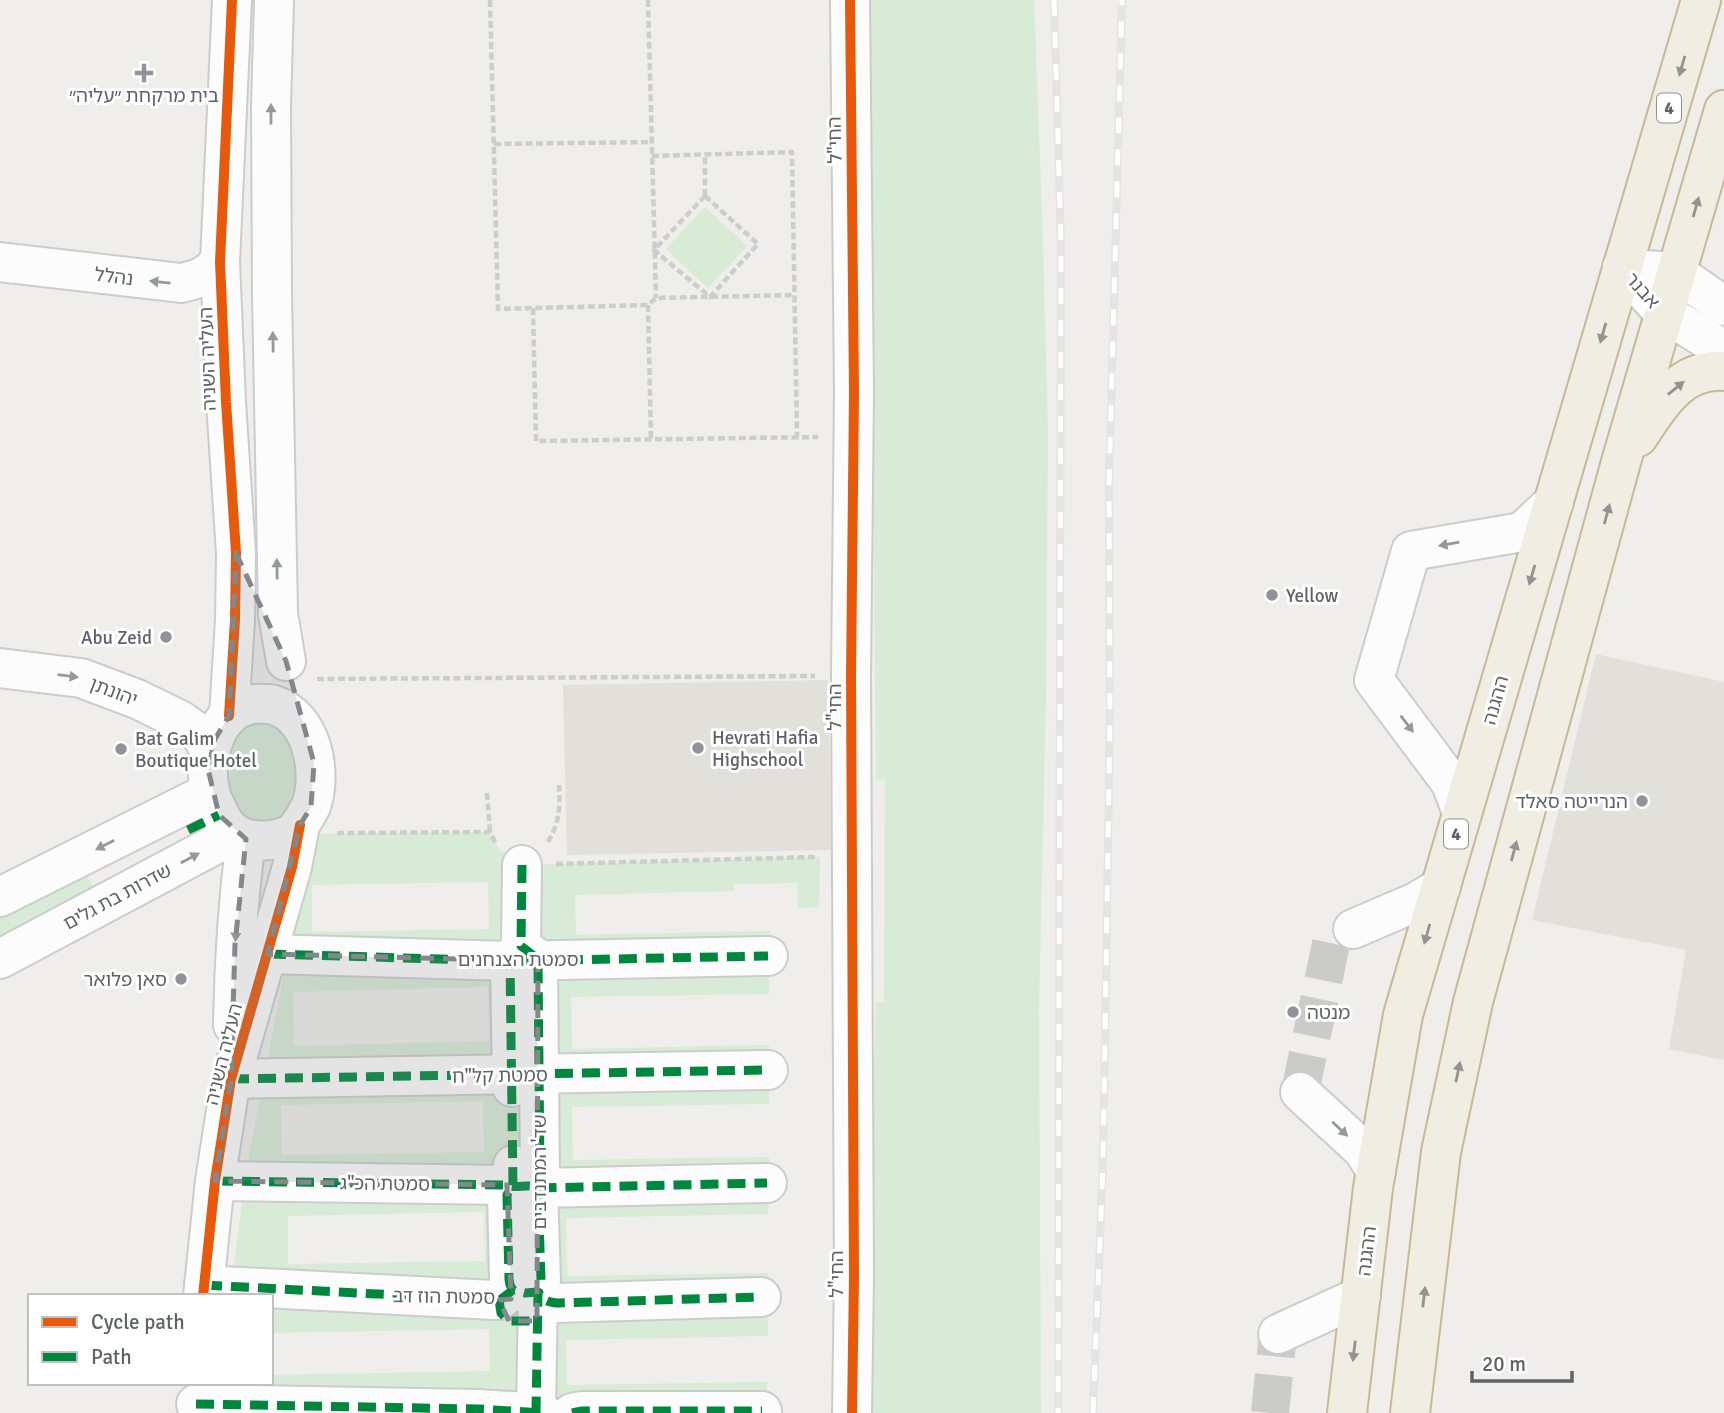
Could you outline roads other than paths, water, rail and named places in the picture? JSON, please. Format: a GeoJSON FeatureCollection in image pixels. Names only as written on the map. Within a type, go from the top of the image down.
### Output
{"type":"FeatureCollection","features":[{"type":"Feature","properties":{"kind":"highway","name":"ההגנה"},"geometry":{"type":"LineString","coordinates":[[1347,1413],[1376,1171],[1403,1015],[1701,0]]}},
{"type":"Feature","properties":{"kind":"highway"},"geometry":{"type":"LineString","coordinates":[[1410,1413],[1441,1152],[1473,1002],[1663,312],[1724,110]]}},
{"type":"Feature","properties":{"kind":"highway"},"geometry":{"type":"LineString","coordinates":[[1724,136],[1724,180]]}},
{"type":"Feature","properties":{"kind":"highway"},"geometry":{"type":"LineString","coordinates":[[1621,462],[1660,404],[1674,389],[1701,372],[1724,371]]}},
{"type":"Feature","properties":{"kind":"street","name":"העליה השניה"},"geometry":{"type":"LineString","coordinates":[[229,716],[236,554],[220,262],[232,0]]}},
{"type":"Feature","properties":{"kind":"street"},"geometry":{"type":"LineString","coordinates":[[274,0],[271,106],[272,294],[278,601],[289,670]]}},
{"type":"Feature","properties":{"kind":"street","name":"החי\"ל"},"geometry":{"type":"LineString","coordinates":[[850,0],[854,436],[851,676],[854,1276],[852,1413]]}},
{"type":"Feature","properties":{"kind":"street","name":"נהלל"},"geometry":{"type":"LineString","coordinates":[[0,262],[180,283],[208,275],[220,262]]}},
{"type":"Feature","properties":{"kind":"street","name":"אבנר"},"geometry":{"type":"LineString","coordinates":[[1622,267],[1675,272],[1724,306]]}},
{"type":"Feature","properties":{"kind":"street","name":"אבנר"},"geometry":{"type":"LineString","coordinates":[[1622,267],[1663,312],[1724,351]]}},
{"type":"Feature","properties":{"kind":"street"},"geometry":{"type":"LineString","coordinates":[[1462,813],[1451,783],[1374,680],[1407,564],[1411,551],[1522,532],[1553,502]]}},
{"type":"Feature","properties":{"kind":"street","name":"העליה השניה"},"geometry":{"type":"LineString","coordinates":[[236,554],[289,670],[310,742]]}},
{"type":"Feature","properties":{"kind":"street","name":"יהונתן"},"geometry":{"type":"LineString","coordinates":[[0,668],[81,678],[137,699],[180,720],[201,735],[210,751]]}},
{"type":"Feature","properties":{"kind":"street"},"geometry":{"type":"LineString","coordinates":[[252,704],[272,705],[287,712],[300,725],[310,742],[315,788],[311,807],[299,829],[291,835],[263,841],[240,836],[219,815],[210,792],[210,751],[229,716],[252,704]]}},
{"type":"Feature","properties":{"kind":"street"},"geometry":{"type":"LineString","coordinates":[[0,897],[210,792]]}},
{"type":"Feature","properties":{"kind":"street","name":"העליה השניה"},"geometry":{"type":"LineString","coordinates":[[231,1079],[292,867],[299,829]]}},
{"type":"Feature","properties":{"kind":"street","name":"העליה השניה"},"geometry":{"type":"LineString","coordinates":[[203,1290],[215,1181],[231,1079],[240,836]]}},
{"type":"Feature","properties":{"kind":"street","name":"שדרות בת גלים"},"geometry":{"type":"LineString","coordinates":[[0,959],[240,836]]}},
{"type":"Feature","properties":{"kind":"street","name":"שד' המתנדבים"},"geometry":{"type":"LineString","coordinates":[[522,865],[525,1074],[537,1188],[541,1280],[522,1301],[536,1413]]}},
{"type":"Feature","properties":{"kind":"street"},"geometry":{"type":"LineString","coordinates":[[1353,929],[1416,902],[1441,887]]}},
{"type":"Feature","properties":{"kind":"street","name":"סמטת הצנחנים"},"geometry":{"type":"LineString","coordinates":[[268,954],[768,956]]}},
{"type":"Feature","properties":{"kind":"street","name":"סמטת קל\"ח"},"geometry":{"type":"LineString","coordinates":[[231,1079],[768,1070]]}},
{"type":"Feature","properties":{"kind":"street"},"geometry":{"type":"LineString","coordinates":[[1300,1092],[1363,1150],[1376,1171]]}},
{"type":"Feature","properties":{"kind":"street","name":"סמטת הכ\"ג"},"geometry":{"type":"LineString","coordinates":[[215,1181],[507,1185],[537,1188],[767,1183]]}},
{"type":"Feature","properties":{"kind":"street","name":"סמטת הוז דב"},"geometry":{"type":"LineString","coordinates":[[203,1290],[522,1301],[543,1299],[549,1303],[761,1297]]}},
{"type":"Feature","properties":{"kind":"street"},"geometry":{"type":"LineString","coordinates":[[1278,1334],[1361,1296]]}},
{"type":"Feature","properties":{"kind":"street"},"geometry":{"type":"LineString","coordinates":[[196,1400],[543,1413]]}},
{"type":"Feature","properties":{"kind":"street"},"geometry":{"type":"LineString","coordinates":[[572,1413],[762,1411]]}},
{"type":"Feature","properties":{"kind":"tunnel"},"geometry":{"type":"LineString","coordinates":[[1300,1092],[1332,939],[1353,929]]}},
{"type":"Feature","properties":{"kind":"tunnel"},"geometry":{"type":"LineString","coordinates":[[1270,1413],[1278,1334]]}},
{"type":"Feature","properties":{"kind":"railway"},"geometry":{"type":"LineString","coordinates":[[1054,0],[1061,243],[1058,1413]]}},
{"type":"Feature","properties":{"kind":"railway"},"geometry":{"type":"LineString","coordinates":[[1093,1413],[1103,1163],[1110,717],[1109,485],[1122,0]]}},
{"type":"Feature","properties":{"kind":"place","name":"בית מרקחת ״עליה״"},"geometry":{"type":"Point","coordinates":[144,73]}},
{"type":"Feature","properties":{"kind":"place","name":"Yellow"},"geometry":{"type":"Point","coordinates":[1272,595]}},
{"type":"Feature","properties":{"kind":"place","name":"Abu Zeid"},"geometry":{"type":"Point","coordinates":[166,637]}},
{"type":"Feature","properties":{"kind":"place","name":"Hevrati Hafia Highschool"},"geometry":{"type":"Point","coordinates":[698,748]}},
{"type":"Feature","properties":{"kind":"place","name":"Bat Galim Boutique Hotel"},"geometry":{"type":"Point","coordinates":[121,749]}},
{"type":"Feature","properties":{"kind":"place","name":"הנרייטה סאלד"},"geometry":{"type":"Point","coordinates":[1642,801]}},
{"type":"Feature","properties":{"kind":"place","name":"סאן פלואר"},"geometry":{"type":"Point","coordinates":[181,979]}},
{"type":"Feature","properties":{"kind":"place","name":"מנטה"},"geometry":{"type":"Point","coordinates":[1293,1012]}}]}
